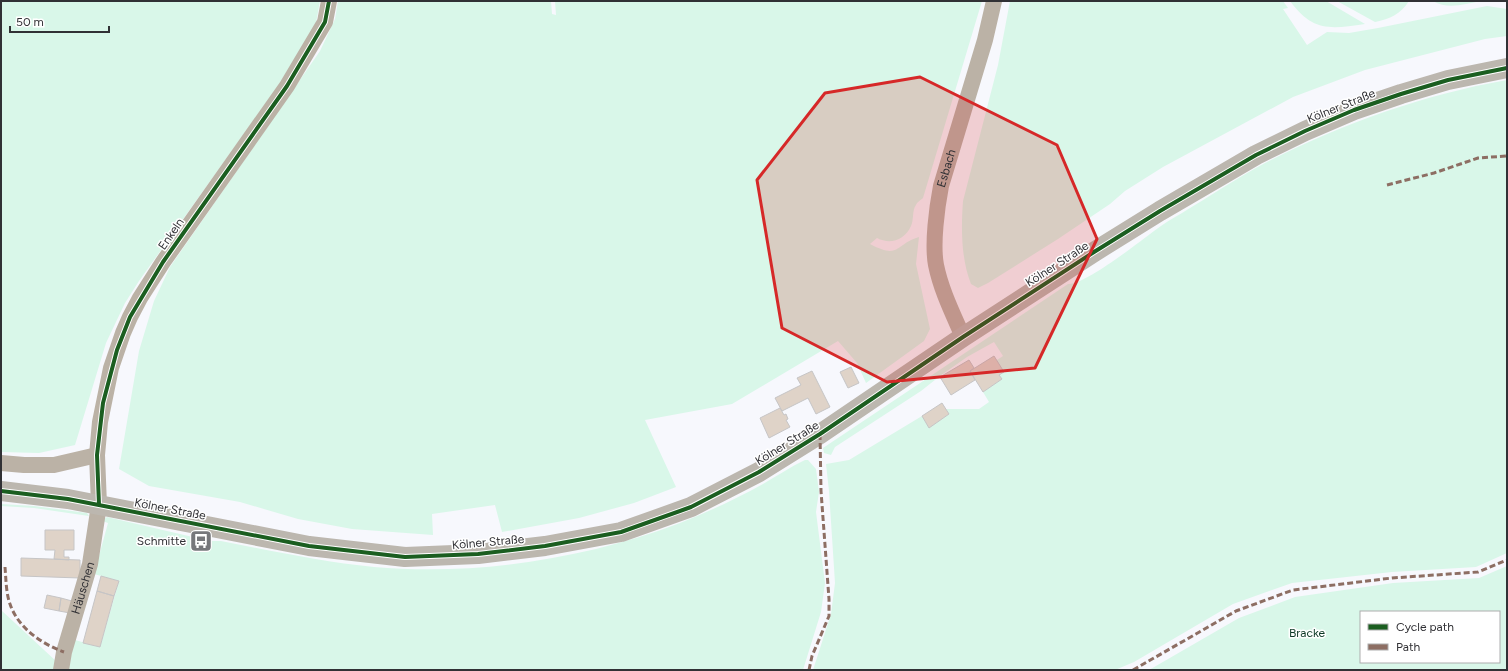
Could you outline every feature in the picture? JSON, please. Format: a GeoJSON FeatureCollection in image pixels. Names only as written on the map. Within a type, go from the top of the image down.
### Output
{"type":"FeatureCollection","features":[{"type":"Feature","properties":{"kind":"main road","name":"Kölner Straße"},"geometry":{"type":"LineString","coordinates":[[1,491],[68,499],[309,546],[405,557],[478,554],[546,546],[614,533],[691,507],[759,472],[820,434],[1062,272],[1160,211],[1270,148],[1354,110],[1401,94],[1448,80],[1507,68]]}},
{"type":"Feature","properties":{"kind":"street","name":"Enkeln"},"geometry":{"type":"LineString","coordinates":[[99,505],[97,455],[100,422],[107,386],[117,350],[130,317],[163,262],[287,86],[325,22],[329,1]]}},
{"type":"Feature","properties":{"kind":"street","name":"Esbach"},"geometry":{"type":"LineString","coordinates":[[963,337],[942,289],[936,264],[937,206],[941,186],[985,40],[994,1]]}},
{"type":"Feature","properties":{"kind":"street"},"geometry":{"type":"LineString","coordinates":[[1,463],[54,465],[97,455]]}},
{"type":"Feature","properties":{"kind":"street","name":"Häuschen"},"geometry":{"type":"LineString","coordinates":[[61,670],[64,652],[90,564],[99,505]]}},
{"type":"Feature","properties":{"kind":"highlighted area"},"geometry":{"type":"Polygon","coordinates":[[[920,77],[1057,145],[1097,239],[1035,368],[887,382],[782,328],[757,180],[825,93],[920,77]]]}},
{"type":"Feature","properties":{"kind":"green space"},"geometry":{"type":"Polygon","coordinates":[[[1,1],[320,1],[316,23],[280,83],[139,281],[125,303],[106,343],[75,445],[39,453],[1,452],[1,1]]]}},
{"type":"Feature","properties":{"kind":"green space"},"geometry":{"type":"Polygon","coordinates":[[[338,1],[551,1],[552,14],[556,15],[555,1],[982,1],[923,198],[915,207],[911,226],[905,235],[897,240],[887,241],[877,238],[870,244],[880,249],[892,251],[919,237],[916,264],[930,329],[924,341],[866,383],[857,363],[838,341],[732,404],[645,420],[676,487],[634,503],[579,518],[502,532],[495,505],[432,514],[433,535],[352,529],[298,519],[240,502],[149,486],[119,469],[139,351],[154,301],[170,267],[320,51],[335,19],[338,1]]]}},
{"type":"Feature","properties":{"kind":"green space"},"geometry":{"type":"Polygon","coordinates":[[[1010,1],[1283,1],[1288,8],[1283,9],[1307,45],[1327,32],[1349,33],[1487,6],[1507,9],[1507,36],[1485,39],[1365,70],[1293,97],[1163,167],[1125,191],[1110,204],[1058,239],[978,288],[971,284],[965,264],[962,233],[963,201],[998,65],[1010,1]]]}},
{"type":"Feature","properties":{"kind":"green space"},"geometry":{"type":"Polygon","coordinates":[[[1290,1],[1326,1],[1365,24],[1342,27],[1323,26],[1306,18],[1290,1]]]}},
{"type":"Feature","properties":{"kind":"green space"},"geometry":{"type":"Polygon","coordinates":[[[1337,1],[1409,1],[1399,13],[1375,22],[1337,1]]]}},
{"type":"Feature","properties":{"kind":"green space"},"geometry":{"type":"Polygon","coordinates":[[[1433,1],[1481,1],[1451,6],[1439,4],[1433,1]]]}},
{"type":"Feature","properties":{"kind":"green space"},"geometry":{"type":"Polygon","coordinates":[[[1507,80],[1507,553],[1476,567],[1392,572],[1292,583],[1233,604],[1134,662],[1115,670],[813,670],[831,614],[835,583],[826,464],[849,460],[922,416],[930,427],[949,414],[946,409],[979,409],[989,402],[983,392],[1002,379],[999,375],[997,360],[1003,356],[994,342],[967,357],[921,391],[835,447],[831,455],[824,453],[823,448],[1068,284],[1086,278],[1099,271],[1164,224],[1265,163],[1323,136],[1383,112],[1475,86],[1507,80]]]}},
{"type":"Feature","properties":{"kind":"green space"},"geometry":{"type":"Polygon","coordinates":[[[805,460],[808,460],[816,469],[819,492],[816,512],[825,583],[821,612],[803,670],[67,670],[75,640],[100,647],[119,581],[94,574],[108,523],[102,521],[107,517],[210,541],[221,541],[355,565],[412,569],[490,567],[568,555],[644,536],[680,523],[722,505],[753,490],[805,460]]]}},
{"type":"Feature","properties":{"kind":"green space"},"geometry":{"type":"Polygon","coordinates":[[[1,504],[34,506],[87,513],[89,516],[34,508],[1,506],[1,504]]]}},
{"type":"Feature","properties":{"kind":"green space","name":"Bracke"},"geometry":{"type":"Polygon","coordinates":[[[1507,566],[1507,670],[1149,670],[1239,618],[1295,597],[1393,583],[1479,578],[1507,566]]]}},
{"type":"Feature","properties":{"kind":"green space"},"geometry":{"type":"Polygon","coordinates":[[[1,610],[57,662],[56,670],[1,670],[1,610]]]}},
{"type":"Feature","properties":{"kind":"building"},"geometry":{"type":"Polygon","coordinates":[[[994,356],[1004,372],[999,375],[1002,379],[983,392],[970,371],[994,356]]]}},
{"type":"Feature","properties":{"kind":"building"},"geometry":{"type":"Polygon","coordinates":[[[969,360],[974,368],[970,371],[975,380],[951,395],[940,377],[969,360]]]}},
{"type":"Feature","properties":{"kind":"building"},"geometry":{"type":"Polygon","coordinates":[[[851,367],[859,383],[848,388],[840,372],[851,367]]]}},
{"type":"Feature","properties":{"kind":"building"},"geometry":{"type":"Polygon","coordinates":[[[812,371],[830,407],[816,414],[808,398],[782,411],[775,398],[801,385],[797,378],[812,371]]]}},
{"type":"Feature","properties":{"kind":"building"},"geometry":{"type":"Polygon","coordinates":[[[942,403],[949,414],[929,428],[922,416],[942,403]]]}},
{"type":"Feature","properties":{"kind":"building"},"geometry":{"type":"Polygon","coordinates":[[[780,408],[784,415],[786,414],[788,419],[786,420],[790,427],[769,438],[760,418],[780,408]]]}},
{"type":"Feature","properties":{"kind":"building"},"geometry":{"type":"Polygon","coordinates":[[[45,530],[74,530],[74,550],[64,550],[64,557],[69,557],[69,560],[54,559],[55,550],[45,550],[45,530]]]}},
{"type":"Feature","properties":{"kind":"building"},"geometry":{"type":"Polygon","coordinates":[[[21,558],[80,560],[80,578],[21,576],[21,558]]]}},
{"type":"Feature","properties":{"kind":"building"},"geometry":{"type":"Polygon","coordinates":[[[101,576],[119,581],[114,596],[97,591],[101,576]]]}},
{"type":"Feature","properties":{"kind":"building"},"geometry":{"type":"Polygon","coordinates":[[[97,591],[114,596],[100,647],[83,643],[97,591]]]}},
{"type":"Feature","properties":{"kind":"building"},"geometry":{"type":"Polygon","coordinates":[[[47,595],[61,598],[59,611],[44,608],[47,595]]]}},
{"type":"Feature","properties":{"kind":"building"},"geometry":{"type":"Polygon","coordinates":[[[61,598],[72,601],[70,613],[59,611],[61,598]]]}},
{"type":"Feature","properties":{"kind":"marked path"},"geometry":{"type":"LineString","coordinates":[[1387,185],[1434,173],[1478,158],[1507,156]]}},
{"type":"Feature","properties":{"kind":"marked path"},"geometry":{"type":"LineString","coordinates":[[809,670],[812,656],[829,616],[821,491],[820,434]]}},
{"type":"Feature","properties":{"kind":"marked path"},"geometry":{"type":"LineString","coordinates":[[1133,670],[1236,611],[1293,590],[1392,578],[1478,572],[1507,560]]}},
{"type":"Feature","properties":{"kind":"marked path"},"geometry":{"type":"LineString","coordinates":[[5,567],[6,586],[10,604],[14,613],[25,628],[39,640],[64,652]]}},
{"type":"Feature","properties":{"kind":"cycle path"},"geometry":{"type":"LineString","coordinates":[[99,505],[97,455],[103,403],[117,350],[130,317],[163,262],[287,86],[325,22],[329,1]]}},
{"type":"Feature","properties":{"kind":"cycle path"},"geometry":{"type":"LineString","coordinates":[[1,491],[68,499],[309,546],[405,557],[478,554],[545,546],[621,532],[691,507],[759,472],[820,434],[963,337],[1094,252],[1160,211],[1256,155],[1305,131],[1354,110],[1448,80],[1507,68]]}},
{"type":"Feature","properties":{"kind":"place","name":"Schmitte"},"geometry":{"type":"Point","coordinates":[201,541]}}]}
